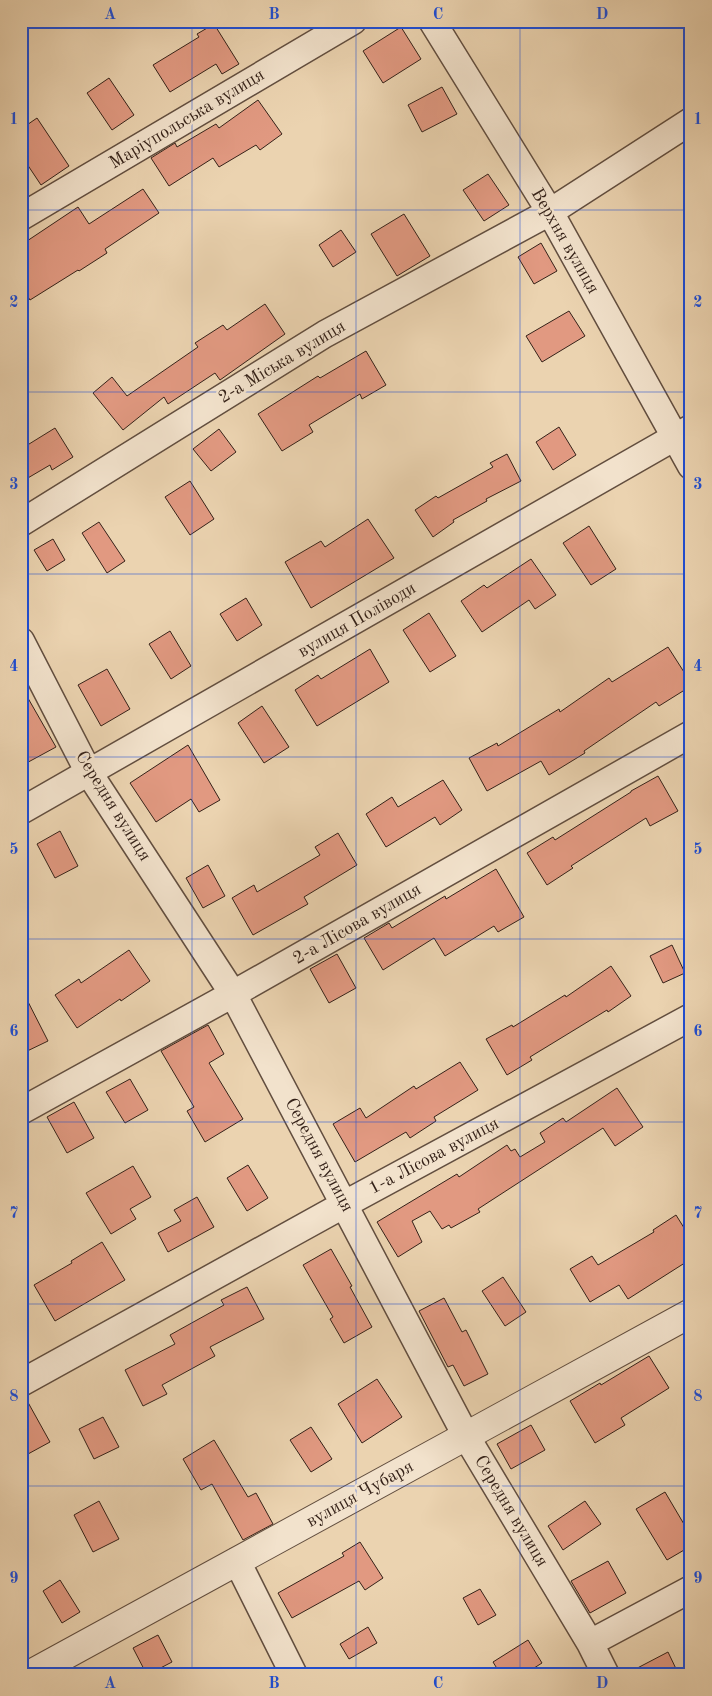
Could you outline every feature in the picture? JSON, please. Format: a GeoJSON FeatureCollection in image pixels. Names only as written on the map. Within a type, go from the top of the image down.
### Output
{"type":"FeatureCollection","features":[{"type":"Feature","properties":{"kind":"street","name":"Маріупольська вулиця"},"geometry":{"type":"LineString","coordinates":[[21,217],[353,21]]}},
{"type":"Feature","properties":{"kind":"street","name":"Верхня вулиця"},"geometry":{"type":"LineString","coordinates":[[432,21],[550,212],[683,434],[691,466]]}},
{"type":"Feature","properties":{"kind":"street","name":"2-а Міська вулиця"},"geometry":{"type":"LineString","coordinates":[[21,523],[325,334],[550,212],[691,121]]}},
{"type":"Feature","properties":{"kind":"street","name":"вулиця Поліводи"},"geometry":{"type":"LineString","coordinates":[[21,810],[683,434]]}},
{"type":"Feature","properties":{"kind":"street","name":"Середня вулиця"},"geometry":{"type":"LineString","coordinates":[[21,641],[89,773],[233,994],[466,1436],[590,1643],[606,1675]]}},
{"type":"Feature","properties":{"kind":"street","name":"2-а Лісова вулиця"},"geometry":{"type":"LineString","coordinates":[[21,1111],[233,994],[691,734]]}},
{"type":"Feature","properties":{"kind":"street","name":"1-а Лісова вулиця"},"geometry":{"type":"LineString","coordinates":[[21,1384],[345,1204],[691,1017]]}},
{"type":"Feature","properties":{"kind":"street","name":"вулиця Чубаря"},"geometry":{"type":"LineString","coordinates":[[29,1675],[691,1313]]}},
{"type":"Feature","properties":{"kind":"street"},"geometry":{"type":"LineString","coordinates":[[237,1561],[294,1675]]}},
{"type":"Feature","properties":{"kind":"street"},"geometry":{"type":"LineString","coordinates":[[590,1643],[691,1589]]}},
{"type":"Feature","properties":{"kind":"building"},"geometry":{"type":"Polygon","coordinates":[[[214,24],[239,64],[222,74],[216,64],[170,92],[153,65],[199,37],[197,34],[214,24]]]}},
{"type":"Feature","properties":{"kind":"building"},"geometry":{"type":"Polygon","coordinates":[[[401,27],[421,59],[383,83],[363,51],[401,27]]]}},
{"type":"Feature","properties":{"kind":"building"},"geometry":{"type":"Polygon","coordinates":[[[109,78],[134,115],[112,130],[87,93],[109,78]]]}},
{"type":"Feature","properties":{"kind":"building"},"geometry":{"type":"Polygon","coordinates":[[[442,87],[457,114],[422,132],[408,105],[442,87]]]}},
{"type":"Feature","properties":{"kind":"building"},"geometry":{"type":"Polygon","coordinates":[[[258,100],[282,134],[260,150],[256,145],[219,167],[213,158],[169,186],[151,158],[175,143],[177,147],[216,124],[219,128],[258,100]]]}},
{"type":"Feature","properties":{"kind":"building"},"geometry":{"type":"Polygon","coordinates":[[[37,118],[69,166],[41,185],[21,155],[21,129],[37,118]]]}},
{"type":"Feature","properties":{"kind":"building"},"geometry":{"type":"Polygon","coordinates":[[[488,174],[509,205],[484,221],[463,190],[488,174]]]}},
{"type":"Feature","properties":{"kind":"building"},"geometry":{"type":"Polygon","coordinates":[[[143,189],[159,213],[105,249],[107,253],[30,300],[21,286],[21,245],[78,207],[89,224],[143,189]]]}},
{"type":"Feature","properties":{"kind":"building"},"geometry":{"type":"Polygon","coordinates":[[[404,214],[430,256],[397,276],[371,234],[404,214]]]}},
{"type":"Feature","properties":{"kind":"building"},"geometry":{"type":"Polygon","coordinates":[[[341,230],[356,252],[333,267],[319,245],[341,230]]]}},
{"type":"Feature","properties":{"kind":"building"},"geometry":{"type":"Polygon","coordinates":[[[541,243],[557,271],[534,284],[518,257],[541,243]]]}},
{"type":"Feature","properties":{"kind":"building"},"geometry":{"type":"Polygon","coordinates":[[[265,304],[285,334],[220,380],[215,373],[168,404],[164,397],[123,430],[93,393],[112,377],[127,396],[198,347],[195,343],[223,325],[227,330],[265,304]]]}},
{"type":"Feature","properties":{"kind":"building"},"geometry":{"type":"Polygon","coordinates":[[[569,311],[585,336],[542,362],[526,336],[569,311]]]}},
{"type":"Feature","properties":{"kind":"building"},"geometry":{"type":"Polygon","coordinates":[[[366,351],[386,385],[362,399],[360,394],[309,425],[313,432],[282,451],[258,414],[318,376],[320,378],[366,351]]]}},
{"type":"Feature","properties":{"kind":"building"},"geometry":{"type":"Polygon","coordinates":[[[559,427],[576,455],[553,470],[536,442],[559,427]]]}},
{"type":"Feature","properties":{"kind":"building"},"geometry":{"type":"Polygon","coordinates":[[[55,428],[73,457],[52,470],[50,465],[21,482],[21,449],[55,428]]]}},
{"type":"Feature","properties":{"kind":"building"},"geometry":{"type":"Polygon","coordinates":[[[219,429],[236,452],[211,471],[193,449],[219,429]]]}},
{"type":"Feature","properties":{"kind":"building"},"geometry":{"type":"Polygon","coordinates":[[[507,454],[521,481],[486,499],[487,501],[453,520],[454,522],[433,537],[415,510],[436,496],[438,498],[493,467],[490,463],[507,454]]]}},
{"type":"Feature","properties":{"kind":"building"},"geometry":{"type":"Polygon","coordinates":[[[190,481],[214,519],[190,535],[165,497],[190,481]]]}},
{"type":"Feature","properties":{"kind":"building"},"geometry":{"type":"Polygon","coordinates":[[[368,519],[394,558],[311,608],[285,562],[321,541],[325,547],[368,519]]]}},
{"type":"Feature","properties":{"kind":"building"},"geometry":{"type":"Polygon","coordinates":[[[99,522],[125,561],[107,573],[82,533],[99,522]]]}},
{"type":"Feature","properties":{"kind":"building"},"geometry":{"type":"Polygon","coordinates":[[[589,526],[616,569],[591,585],[563,543],[589,526]]]}},
{"type":"Feature","properties":{"kind":"building"},"geometry":{"type":"Polygon","coordinates":[[[53,539],[65,560],[47,571],[34,550],[53,539]]]}},
{"type":"Feature","properties":{"kind":"building"},"geometry":{"type":"Polygon","coordinates":[[[531,559],[556,595],[535,609],[529,600],[482,632],[461,601],[484,585],[487,588],[531,559]]]}},
{"type":"Feature","properties":{"kind":"building"},"geometry":{"type":"Polygon","coordinates":[[[246,598],[262,625],[237,641],[220,614],[246,598]]]}},
{"type":"Feature","properties":{"kind":"building"},"geometry":{"type":"Polygon","coordinates":[[[429,613],[456,656],[430,672],[403,630],[429,613]]]}},
{"type":"Feature","properties":{"kind":"building"},"geometry":{"type":"Polygon","coordinates":[[[170,631],[191,666],[171,679],[149,644],[170,631]]]}},
{"type":"Feature","properties":{"kind":"building"},"geometry":{"type":"Polygon","coordinates":[[[668,647],[691,683],[691,686],[659,706],[656,702],[584,751],[585,753],[549,775],[541,761],[487,791],[469,758],[497,743],[498,746],[559,709],[560,712],[609,678],[612,682],[668,647]]]}},
{"type":"Feature","properties":{"kind":"building"},"geometry":{"type":"Polygon","coordinates":[[[370,649],[389,682],[317,726],[295,690],[318,675],[321,679],[370,649]]]}},
{"type":"Feature","properties":{"kind":"building"},"geometry":{"type":"Polygon","coordinates":[[[107,669],[130,709],[101,726],[78,685],[107,669]]]}},
{"type":"Feature","properties":{"kind":"building"},"geometry":{"type":"Polygon","coordinates":[[[21,686],[56,747],[21,766],[21,686]]]}},
{"type":"Feature","properties":{"kind":"building"},"geometry":{"type":"Polygon","coordinates":[[[262,706],[289,747],[264,763],[238,723],[262,706]]]}},
{"type":"Feature","properties":{"kind":"building"},"geometry":{"type":"Polygon","coordinates":[[[188,745],[220,800],[199,812],[191,799],[156,822],[130,783],[188,745]]]}},
{"type":"Feature","properties":{"kind":"building"},"geometry":{"type":"Polygon","coordinates":[[[658,776],[678,811],[650,826],[646,818],[571,866],[573,868],[547,885],[527,853],[553,837],[555,840],[631,791],[658,776]]]}},
{"type":"Feature","properties":{"kind":"building"},"geometry":{"type":"Polygon","coordinates":[[[443,780],[462,810],[440,825],[435,817],[386,847],[366,814],[392,797],[398,807],[443,780]]]}},
{"type":"Feature","properties":{"kind":"building"},"geometry":{"type":"Polygon","coordinates":[[[60,831],[78,866],[55,878],[37,844],[60,831]]]}},
{"type":"Feature","properties":{"kind":"building"},"geometry":{"type":"Polygon","coordinates":[[[338,833],[357,865],[304,897],[308,904],[253,935],[232,898],[254,885],[257,892],[320,855],[315,847],[338,833]]]}},
{"type":"Feature","properties":{"kind":"building"},"geometry":{"type":"Polygon","coordinates":[[[208,865],[225,896],[203,908],[186,878],[208,865]]]}},
{"type":"Feature","properties":{"kind":"building"},"geometry":{"type":"Polygon","coordinates":[[[496,869],[524,917],[498,932],[494,926],[445,956],[434,938],[383,970],[364,938],[389,923],[392,928],[445,896],[446,899],[496,869]]]}},
{"type":"Feature","properties":{"kind":"building"},"geometry":{"type":"Polygon","coordinates":[[[672,945],[685,973],[663,983],[650,956],[672,945]]]}},
{"type":"Feature","properties":{"kind":"building"},"geometry":{"type":"Polygon","coordinates":[[[129,950],[150,981],[77,1028],[55,995],[79,979],[81,983],[129,950]]]}},
{"type":"Feature","properties":{"kind":"building"},"geometry":{"type":"Polygon","coordinates":[[[337,954],[356,988],[329,1003],[310,969],[337,954]]]}},
{"type":"Feature","properties":{"kind":"building"},"geometry":{"type":"Polygon","coordinates":[[[611,966],[631,996],[608,1012],[607,1010],[530,1057],[532,1060],[507,1075],[486,1039],[512,1025],[513,1027],[565,995],[566,997],[611,966]]]}},
{"type":"Feature","properties":{"kind":"building"},"geometry":{"type":"Polygon","coordinates":[[[21,988],[48,1041],[21,1054],[21,988]]]}},
{"type":"Feature","properties":{"kind":"building"},"geometry":{"type":"Polygon","coordinates":[[[208,1025],[224,1054],[209,1063],[243,1119],[205,1142],[187,1111],[194,1107],[161,1051],[208,1025]]]}},
{"type":"Feature","properties":{"kind":"building"},"geometry":{"type":"Polygon","coordinates":[[[460,1062],[478,1090],[434,1117],[436,1121],[410,1138],[406,1132],[355,1162],[333,1124],[360,1108],[366,1118],[414,1086],[416,1089],[460,1062]]]}},
{"type":"Feature","properties":{"kind":"building"},"geometry":{"type":"Polygon","coordinates":[[[130,1079],[148,1110],[125,1123],[106,1092],[130,1079]]]}},
{"type":"Feature","properties":{"kind":"building"},"geometry":{"type":"Polygon","coordinates":[[[617,1088],[643,1127],[615,1146],[603,1128],[478,1209],[480,1212],[451,1228],[449,1225],[442,1229],[430,1211],[412,1221],[422,1242],[398,1257],[377,1222],[457,1174],[459,1177],[507,1145],[511,1151],[515,1149],[520,1157],[545,1142],[540,1133],[563,1118],[566,1122],[617,1088]]]}},
{"type":"Feature","properties":{"kind":"building"},"geometry":{"type":"Polygon","coordinates":[[[74,1102],[94,1138],[67,1153],[47,1117],[74,1102]]]}},
{"type":"Feature","properties":{"kind":"building"},"geometry":{"type":"Polygon","coordinates":[[[248,1165],[268,1198],[247,1211],[227,1178],[248,1165]]]}},
{"type":"Feature","properties":{"kind":"building"},"geometry":{"type":"Polygon","coordinates":[[[133,1166],[151,1197],[130,1209],[136,1219],[111,1234],[86,1193],[133,1166]]]}},
{"type":"Feature","properties":{"kind":"building"},"geometry":{"type":"Polygon","coordinates":[[[197,1197],[214,1227],[168,1252],[158,1233],[181,1221],[174,1210],[197,1197]]]}},
{"type":"Feature","properties":{"kind":"building"},"geometry":{"type":"Polygon","coordinates":[[[676,1215],[691,1239],[691,1259],[628,1299],[619,1285],[590,1302],[570,1269],[592,1256],[598,1265],[654,1232],[653,1230],[676,1215]]]}},
{"type":"Feature","properties":{"kind":"building"},"geometry":{"type":"Polygon","coordinates":[[[102,1242],[125,1280],[55,1321],[34,1285],[72,1263],[71,1261],[102,1242]]]}},
{"type":"Feature","properties":{"kind":"building"},"geometry":{"type":"Polygon","coordinates":[[[331,1249],[372,1327],[344,1343],[330,1319],[333,1317],[303,1265],[331,1249]]]}},
{"type":"Feature","properties":{"kind":"building"},"geometry":{"type":"Polygon","coordinates":[[[503,1277],[526,1312],[505,1326],[482,1291],[503,1277]]]}},
{"type":"Feature","properties":{"kind":"building"},"geometry":{"type":"Polygon","coordinates":[[[247,1287],[264,1319],[210,1347],[215,1356],[162,1385],[167,1394],[143,1406],[125,1370],[175,1344],[170,1335],[224,1305],[221,1300],[247,1287]]]}},
{"type":"Feature","properties":{"kind":"building"},"geometry":{"type":"Polygon","coordinates":[[[444,1298],[462,1332],[466,1330],[488,1374],[464,1386],[453,1365],[448,1367],[419,1311],[444,1298]]]}},
{"type":"Feature","properties":{"kind":"building"},"geometry":{"type":"Polygon","coordinates":[[[649,1356],[669,1388],[621,1418],[625,1425],[595,1443],[570,1401],[649,1356]]]}},
{"type":"Feature","properties":{"kind":"building"},"geometry":{"type":"Polygon","coordinates":[[[377,1379],[402,1417],[362,1443],[338,1404],[377,1379]]]}},
{"type":"Feature","properties":{"kind":"building"},"geometry":{"type":"Polygon","coordinates":[[[25,1397],[50,1442],[28,1454],[21,1443],[21,1398],[25,1397]]]}},
{"type":"Feature","properties":{"kind":"building"},"geometry":{"type":"Polygon","coordinates":[[[103,1417],[119,1447],[94,1459],[79,1429],[103,1417]]]}},
{"type":"Feature","properties":{"kind":"building"},"geometry":{"type":"Polygon","coordinates":[[[531,1425],[545,1450],[511,1469],[497,1444],[531,1425]]]}},
{"type":"Feature","properties":{"kind":"building"},"geometry":{"type":"Polygon","coordinates":[[[311,1427],[332,1459],[311,1472],[290,1440],[311,1427]]]}},
{"type":"Feature","properties":{"kind":"building"},"geometry":{"type":"Polygon","coordinates":[[[214,1440],[248,1497],[256,1493],[273,1524],[243,1540],[212,1484],[201,1490],[183,1459],[214,1440]]]}},
{"type":"Feature","properties":{"kind":"building"},"geometry":{"type":"Polygon","coordinates":[[[665,1492],[691,1536],[691,1546],[667,1560],[636,1509],[665,1492]]]}},
{"type":"Feature","properties":{"kind":"building"},"geometry":{"type":"Polygon","coordinates":[[[99,1501],[119,1539],[93,1552],[74,1515],[99,1501]]]}},
{"type":"Feature","properties":{"kind":"building"},"geometry":{"type":"Polygon","coordinates":[[[585,1501],[601,1524],[563,1550],[548,1526],[585,1501]]]}},
{"type":"Feature","properties":{"kind":"building"},"geometry":{"type":"Polygon","coordinates":[[[360,1542],[383,1578],[365,1590],[359,1581],[292,1618],[278,1593],[344,1556],[342,1553],[360,1542]]]}},
{"type":"Feature","properties":{"kind":"building"},"geometry":{"type":"Polygon","coordinates":[[[608,1561],[626,1593],[590,1613],[571,1581],[608,1561]]]}},
{"type":"Feature","properties":{"kind":"building"},"geometry":{"type":"Polygon","coordinates":[[[60,1580],[80,1612],[62,1623],[43,1591],[60,1580]]]}},
{"type":"Feature","properties":{"kind":"building"},"geometry":{"type":"Polygon","coordinates":[[[480,1589],[496,1615],[478,1625],[463,1598],[480,1589]]]}},
{"type":"Feature","properties":{"kind":"building"},"geometry":{"type":"Polygon","coordinates":[[[368,1627],[377,1643],[349,1659],[340,1644],[368,1627]]]}},
{"type":"Feature","properties":{"kind":"building"},"geometry":{"type":"Polygon","coordinates":[[[158,1635],[172,1662],[147,1675],[133,1648],[158,1635]]]}},
{"type":"Feature","properties":{"kind":"building"},"geometry":{"type":"Polygon","coordinates":[[[528,1640],[542,1663],[523,1675],[501,1675],[493,1662],[528,1640]]]}},
{"type":"Feature","properties":{"kind":"building"},"geometry":{"type":"Polygon","coordinates":[[[668,1652],[679,1675],[624,1675],[668,1652]]]}}]}
